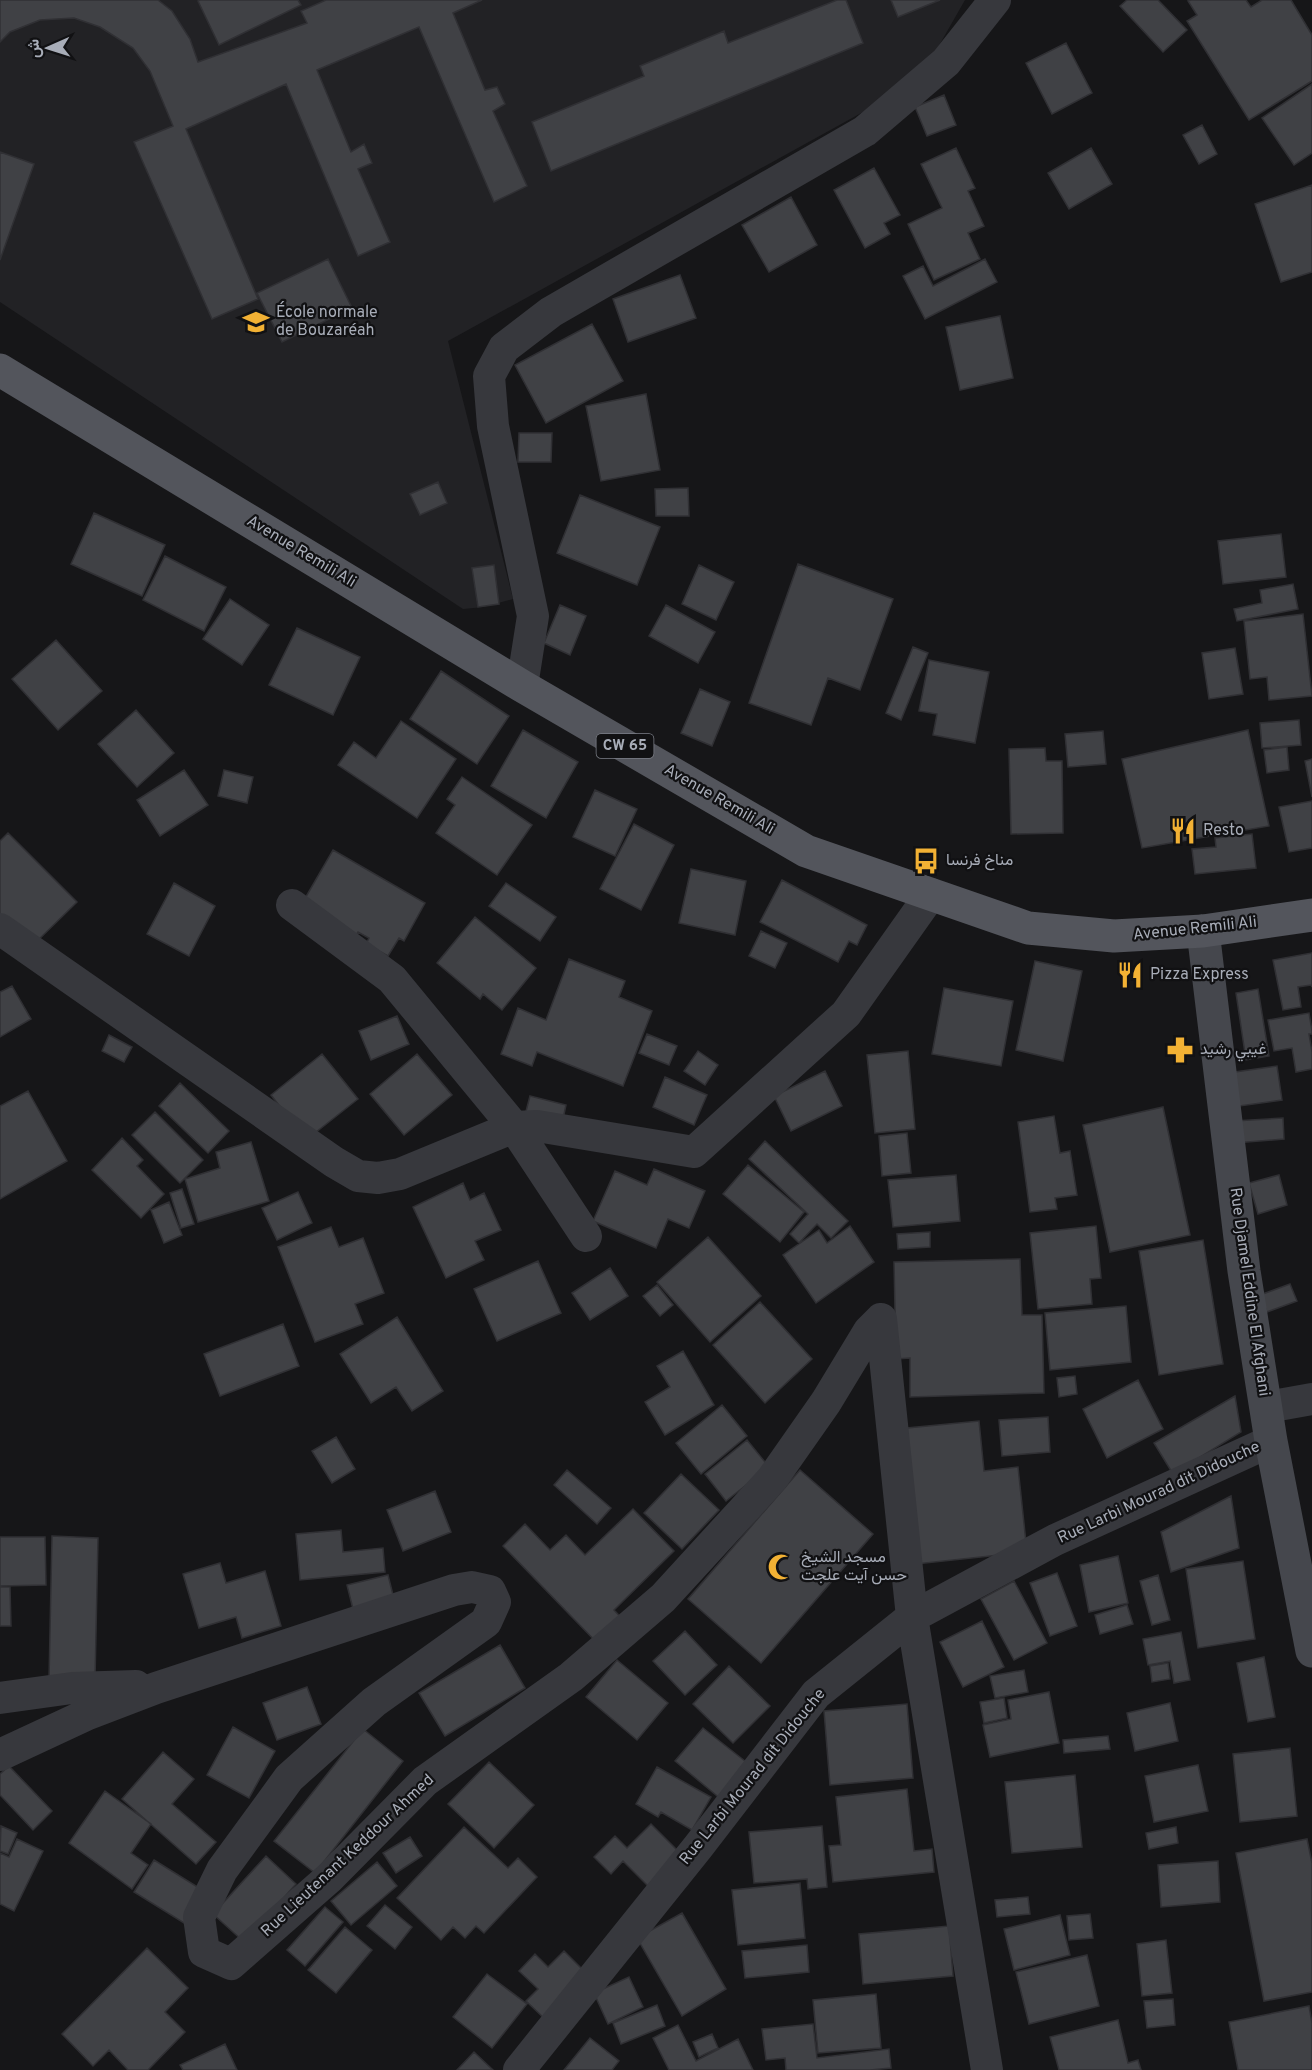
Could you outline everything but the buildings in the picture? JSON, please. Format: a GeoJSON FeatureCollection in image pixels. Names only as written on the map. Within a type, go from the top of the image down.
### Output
{"type":"FeatureCollection","features":[{"type":"Feature","properties":{"kind":"main road","name":"Avenue Remili Ali"},"geometry":{"type":"LineString","coordinates":[[0,370],[522,686],[806,851],[1029,928],[1114,936],[1203,931],[1312,915]]}},
{"type":"Feature","properties":{"kind":"main road","name":"Rue Djamel Eddine El Afghani"},"geometry":{"type":"LineString","coordinates":[[1203,931],[1244,1271],[1271,1441],[1312,1651]]}},
{"type":"Feature","properties":{"kind":"street"},"geometry":{"type":"LineString","coordinates":[[522,686],[533,616],[493,426],[489,376],[504,348],[551,312],[865,131],[946,62],[995,0]]}},
{"type":"Feature","properties":{"kind":"street"},"geometry":{"type":"LineString","coordinates":[[0,929],[334,1162],[358,1176],[378,1178],[400,1174],[514,1127],[537,1126],[694,1152],[846,1014],[931,894]]}},
{"type":"Feature","properties":{"kind":"street"},"geometry":{"type":"LineString","coordinates":[[292,905],[392,979],[514,1127],[586,1236]]}},
{"type":"Feature","properties":{"kind":"street","name":"Rue Lieutenant Keddour Ahmed"},"geometry":{"type":"LineString","coordinates":[[0,1755],[88,1714],[164,1684],[454,1590],[472,1587],[490,1591],[495,1602],[486,1622],[374,1702],[289,1778],[222,1870],[199,1917],[204,1952],[231,1964],[328,1878],[425,1781],[571,1677],[663,1598],[772,1479],[826,1402],[869,1331],[881,1319],[912,1617]]}},
{"type":"Feature","properties":{"kind":"street"},"geometry":{"type":"LineString","coordinates":[[1267,1407],[1312,1399]]}},
{"type":"Feature","properties":{"kind":"street","name":"Rue Larbi Mourad dit Didouche"},"geometry":{"type":"LineString","coordinates":[[519,2070],[816,1694],[912,1617],[1056,1540],[1271,1441]]}},
{"type":"Feature","properties":{"kind":"street"},"geometry":{"type":"LineString","coordinates":[[912,1617],[987,2070]]}},
{"type":"Feature","properties":{"kind":"street"},"geometry":{"type":"LineString","coordinates":[[0,1698],[72,1688],[164,1684]]}},
{"type":"Feature","properties":{"kind":"shaded area","name":"École normale de Bouzaréah"},"geometry":{"type":"Polygon","coordinates":[[[0,0],[965,0],[929,63],[872,107],[448,341],[513,599],[484,607],[463,609],[0,302],[0,0]]]}},
{"type":"Feature","properties":{"kind":"place","name":"École normale de Bouzaréah"},"geometry":{"type":"Point","coordinates":[256,322]}},
{"type":"Feature","properties":{"kind":"place","name":"Resto"},"geometry":{"type":"Point","coordinates":[1183,831]}},
{"type":"Feature","properties":{"kind":"place","name":"مناخ فرنسا"},"geometry":{"type":"Point","coordinates":[926,861]}},
{"type":"Feature","properties":{"kind":"place","name":"Pizza Express"},"geometry":{"type":"Point","coordinates":[1130,975]}},
{"type":"Feature","properties":{"kind":"place","name":"غيبي رشيد"},"geometry":{"type":"Point","coordinates":[1180,1050]}},
{"type":"Feature","properties":{"kind":"place","name":"مسجد الشيخ حسن آيت علجت"},"geometry":{"type":"Point","coordinates":[781,1567]}}]}
